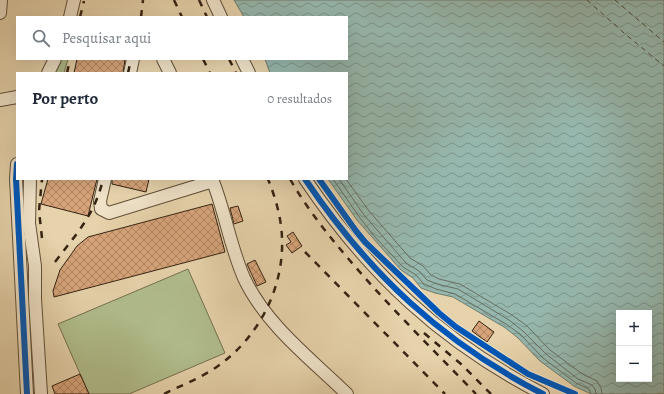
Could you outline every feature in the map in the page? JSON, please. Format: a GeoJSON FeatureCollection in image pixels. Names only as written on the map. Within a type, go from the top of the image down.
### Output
{"type":"FeatureCollection","features":[{"type":"Feature","properties":{"kind":"street"},"geometry":{"type":"LineString","coordinates":[[0,13],[1,0]]}},
{"type":"Feature","properties":{"kind":"street"},"geometry":{"type":"LineString","coordinates":[[70,16],[74,0]]}},
{"type":"Feature","properties":{"kind":"street"},"geometry":{"type":"LineString","coordinates":[[213,0],[221,16]]}},
{"type":"Feature","properties":{"kind":"street"},"geometry":{"type":"LineString","coordinates":[[48,72],[54,60]]}},
{"type":"Feature","properties":{"kind":"street"},"geometry":{"type":"LineString","coordinates":[[130,72],[133,60]]}},
{"type":"Feature","properties":{"kind":"street"},"geometry":{"type":"LineString","coordinates":[[164,60],[170,72]]}},
{"type":"Feature","properties":{"kind":"street"},"geometry":{"type":"LineString","coordinates":[[242,60],[248,72]]}},
{"type":"Feature","properties":{"kind":"street"},"geometry":{"type":"LineString","coordinates":[[0,100],[16,97]]}},
{"type":"Feature","properties":{"kind":"street"},"geometry":{"type":"LineString","coordinates":[[16,180],[27,394]]}},
{"type":"Feature","properties":{"kind":"street"},"geometry":{"type":"LineString","coordinates":[[30,180],[29,223],[34,266],[41,394]]}},
{"type":"Feature","properties":{"kind":"street"},"geometry":{"type":"LineString","coordinates":[[105,180],[99,204],[101,209],[109,213],[213,180],[245,280],[258,300],[287,337],[347,394]]}},
{"type":"Feature","properties":{"kind":"street"},"geometry":{"type":"LineString","coordinates":[[306,180],[361,253],[404,298],[439,328],[483,360],[543,394]]}},
{"type":"Feature","properties":{"kind":"street"},"geometry":{"type":"LineString","coordinates":[[24,347],[38,345]]}},
{"type":"Feature","properties":{"kind":"green space"},"geometry":{"type":"Polygon","coordinates":[[[60,60],[68,60],[64,72],[54,72],[60,60]]]}},
{"type":"Feature","properties":{"kind":"green space"},"geometry":{"type":"Polygon","coordinates":[[[188,269],[225,353],[129,394],[89,394],[58,324],[188,269]]]}},
{"type":"Feature","properties":{"kind":"water"},"geometry":{"type":"Polygon","coordinates":[[[234,0],[664,0],[664,394],[591,394],[574,386],[540,361],[517,337],[504,327],[453,297],[421,288],[413,278],[401,270],[357,220],[329,180],[348,180],[348,72],[270,72],[265,60],[348,60],[348,16],[243,16],[234,0]]]}},
{"type":"Feature","properties":{"kind":"building"},"geometry":{"type":"Polygon","coordinates":[[[77,60],[125,60],[123,72],[74,72],[77,60]]]}},
{"type":"Feature","properties":{"kind":"building"},"geometry":{"type":"Polygon","coordinates":[[[48,180],[97,180],[88,216],[41,204],[48,180]]]}},
{"type":"Feature","properties":{"kind":"building"},"geometry":{"type":"Polygon","coordinates":[[[112,180],[149,180],[146,192],[112,184],[112,180]]]}},
{"type":"Feature","properties":{"kind":"building"},"geometry":{"type":"Polygon","coordinates":[[[212,204],[225,252],[54,297],[53,291],[60,270],[77,246],[88,237],[212,204]]]}},
{"type":"Feature","properties":{"kind":"building"},"geometry":{"type":"Polygon","coordinates":[[[238,206],[243,221],[234,224],[230,208],[238,206]]]}},
{"type":"Feature","properties":{"kind":"building"},"geometry":{"type":"Polygon","coordinates":[[[293,232],[302,246],[292,253],[286,245],[291,242],[287,236],[293,232]]]}},
{"type":"Feature","properties":{"kind":"building"},"geometry":{"type":"Polygon","coordinates":[[[255,260],[266,282],[257,286],[247,264],[255,260]]]}},
{"type":"Feature","properties":{"kind":"building"},"geometry":{"type":"Polygon","coordinates":[[[479,321],[494,332],[487,342],[472,331],[479,321]]]}},
{"type":"Feature","properties":{"kind":"building"},"geometry":{"type":"Polygon","coordinates":[[[80,374],[89,394],[55,394],[52,386],[80,374]]]}},
{"type":"Feature","properties":{"kind":"ferry route"},"geometry":{"type":"LineString","coordinates":[[587,0],[664,66]]}},
{"type":"Feature","properties":{"kind":"ferry route"},"geometry":{"type":"LineString","coordinates":[[615,0],[664,42]]}},
{"type":"Feature","properties":{"kind":"railway"},"geometry":{"type":"LineString","coordinates":[[141,16],[143,0]]}},
{"type":"Feature","properties":{"kind":"railway"},"geometry":{"type":"LineString","coordinates":[[174,0],[182,16]]}},
{"type":"Feature","properties":{"kind":"railway"},"geometry":{"type":"LineString","coordinates":[[199,0],[207,16]]}},
{"type":"Feature","properties":{"kind":"railway"},"geometry":{"type":"LineString","coordinates":[[80,16],[84,1]]}},
{"type":"Feature","properties":{"kind":"railway"},"geometry":{"type":"LineString","coordinates":[[67,72],[70,60]]}},
{"type":"Feature","properties":{"kind":"railway"},"geometry":{"type":"LineString","coordinates":[[128,72],[131,60]]}},
{"type":"Feature","properties":{"kind":"railway"},"geometry":{"type":"LineString","coordinates":[[204,60],[210,72]]}},
{"type":"Feature","properties":{"kind":"railway"},"geometry":{"type":"LineString","coordinates":[[230,60],[236,72]]}},
{"type":"Feature","properties":{"kind":"railway"},"geometry":{"type":"LineString","coordinates":[[42,180],[39,211],[42,238]]}},
{"type":"Feature","properties":{"kind":"railway"},"geometry":{"type":"LineString","coordinates":[[55,262],[90,214],[100,192],[103,180]]}},
{"type":"Feature","properties":{"kind":"railway"},"geometry":{"type":"LineString","coordinates":[[164,394],[205,374],[234,353],[247,339],[269,305],[276,286],[282,246],[279,214],[268,180]]}},
{"type":"Feature","properties":{"kind":"railway"},"geometry":{"type":"LineString","coordinates":[[291,180],[308,208],[351,262],[399,315],[476,394]]}},
{"type":"Feature","properties":{"kind":"railway"},"geometry":{"type":"LineString","coordinates":[[305,252],[445,394]]}},
{"type":"Feature","properties":{"kind":"railway"},"geometry":{"type":"LineString","coordinates":[[424,333],[461,364],[491,394]]}},
{"type":"Feature","properties":{"kind":"cycle path"},"geometry":{"type":"LineString","coordinates":[[16,180],[27,394]]}},
{"type":"Feature","properties":{"kind":"cycle path"},"geometry":{"type":"LineString","coordinates":[[306,180],[329,213],[355,245],[410,303],[472,352],[506,374],[543,394]]}},
{"type":"Feature","properties":{"kind":"cycle path"},"geometry":{"type":"LineString","coordinates":[[320,180],[365,242],[439,313],[456,327],[528,374],[575,394]]}}]}
